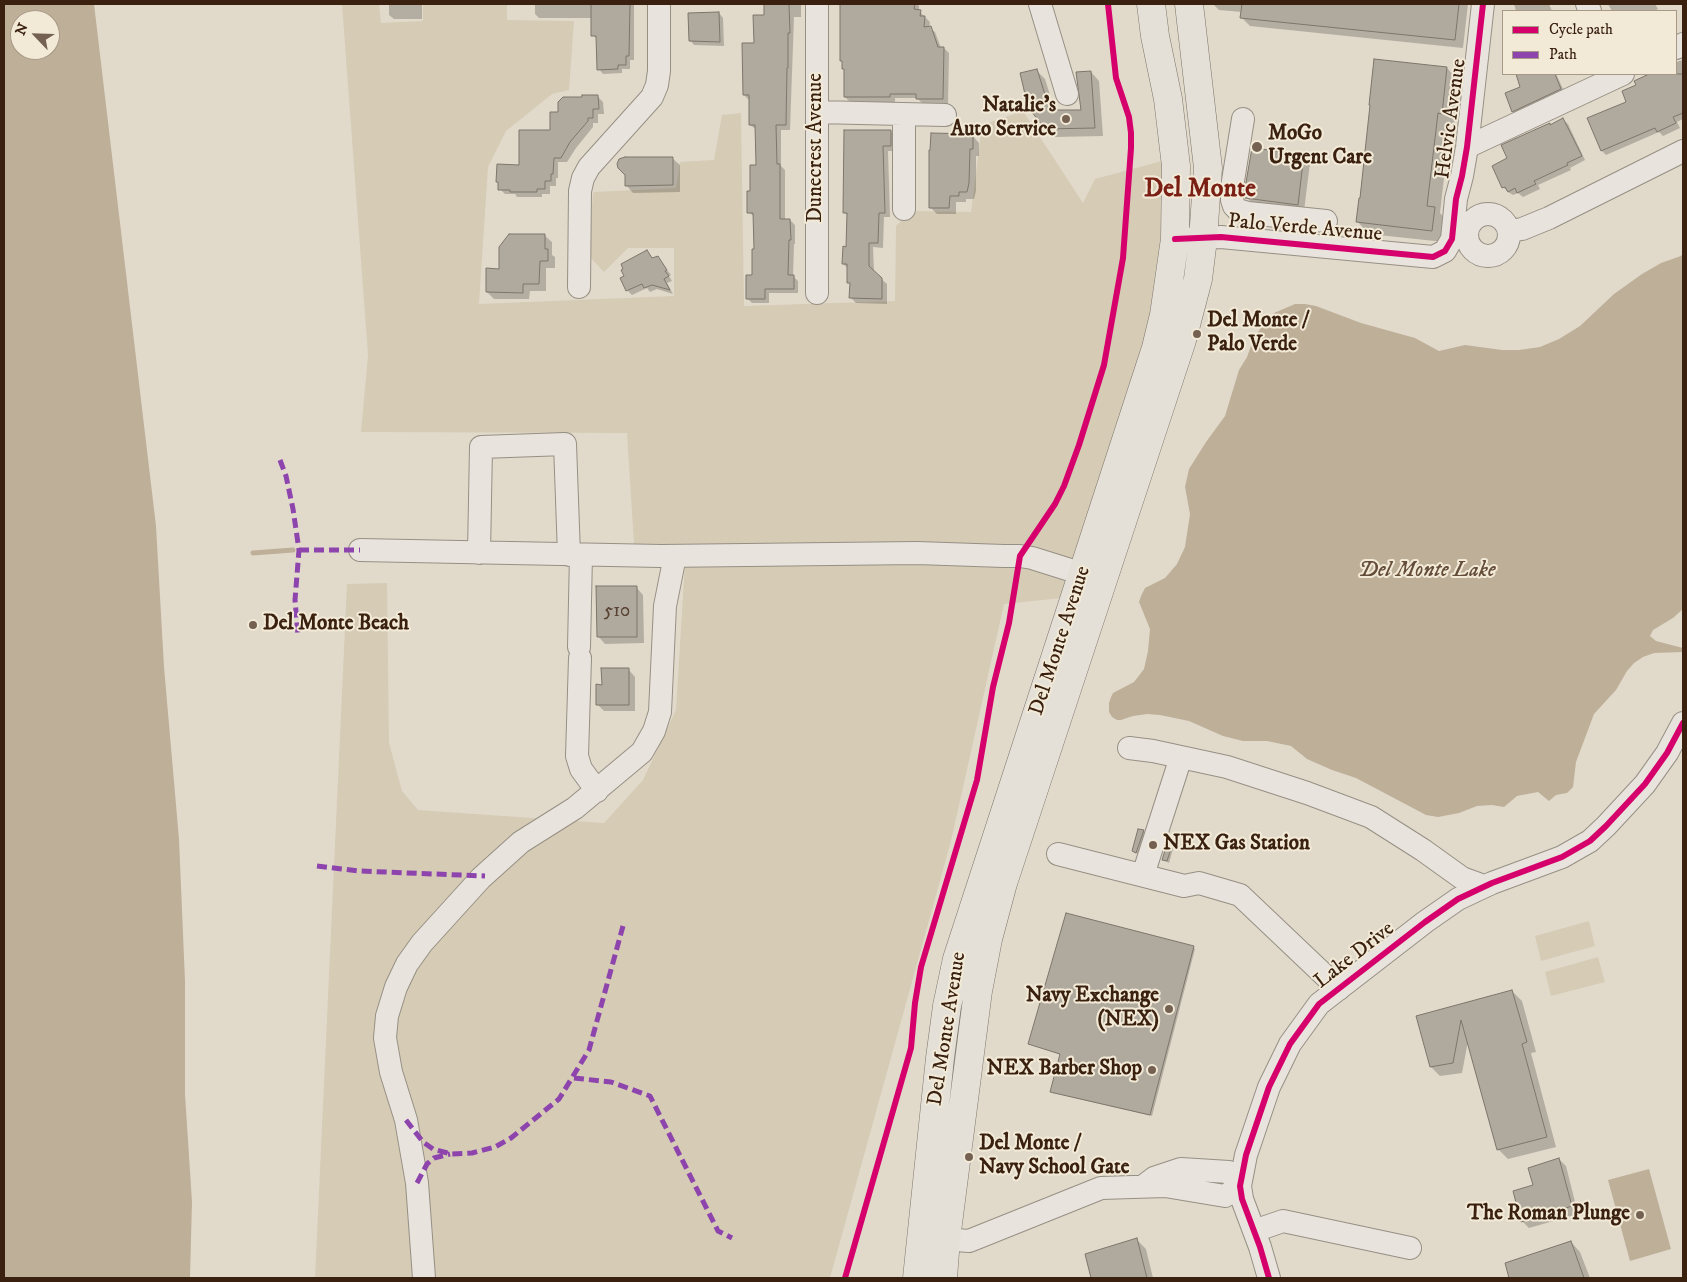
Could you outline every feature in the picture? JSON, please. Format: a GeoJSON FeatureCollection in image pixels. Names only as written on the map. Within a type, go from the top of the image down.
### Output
{"type":"FeatureCollection","features":[{"type":"Feature","properties":{"kind":"main road","name":"Del Monte Avenue"},"geometry":{"type":"LineString","coordinates":[[943,1278],[934,1238],[940,1058],[957,959],[1156,348],[1164,315],[1175,239],[1176,166],[1168,99],[1155,36],[1151,4]]}},
{"type":"Feature","properties":{"kind":"main road","name":"Del Monte Avenue"},"geometry":{"type":"LineString","coordinates":[[917,1278],[934,1238],[988,939],[1003,883],[1182,340],[1198,279],[1208,168],[1189,4]]}},
{"type":"Feature","properties":{"kind":"street"},"geometry":{"type":"LineString","coordinates":[[579,287],[580,191],[583,178],[589,167],[652,97],[657,85],[659,72],[659,4]]}},
{"type":"Feature","properties":{"kind":"street","name":"Dunecrest Avenue"},"geometry":{"type":"LineString","coordinates":[[817,4],[818,293]]}},
{"type":"Feature","properties":{"kind":"street"},"geometry":{"type":"LineString","coordinates":[[1040,4],[1067,94]]}},
{"type":"Feature","properties":{"kind":"street","name":"Helvic Avenue"},"geometry":{"type":"LineString","coordinates":[[1459,239],[1456,199],[1467,147],[1483,4]]}},
{"type":"Feature","properties":{"kind":"street"},"geometry":{"type":"LineString","coordinates":[[1467,147],[1618,75]]}},
{"type":"Feature","properties":{"kind":"street"},"geometry":{"type":"LineString","coordinates":[[817,112],[945,115]]}},
{"type":"Feature","properties":{"kind":"street"},"geometry":{"type":"LineString","coordinates":[[904,115],[904,209]]}},
{"type":"Feature","properties":{"kind":"street"},"geometry":{"type":"LineString","coordinates":[[1244,119],[1232,187],[1234,206],[1238,210],[1248,213],[1326,221]]}},
{"type":"Feature","properties":{"kind":"street"},"geometry":{"type":"LineString","coordinates":[[1459,239],[1477,253],[1490,256],[1497,254],[1507,244],[1509,230],[1522,229],[1549,218],[1683,151]]}},
{"type":"Feature","properties":{"kind":"street","name":"Palo Verde Avenue"},"geometry":{"type":"LineString","coordinates":[[1175,239],[1221,237],[1433,257],[1445,251],[1459,239]]}},
{"type":"Feature","properties":{"kind":"street"},"geometry":{"type":"LineString","coordinates":[[479,553],[482,447],[566,444],[575,555],[579,653],[577,756],[581,769],[597,791]]}},
{"type":"Feature","properties":{"kind":"street"},"geometry":{"type":"LineString","coordinates":[[360,550],[675,556],[917,552],[1020,556],[1083,574]]}},
{"type":"Feature","properties":{"kind":"street"},"geometry":{"type":"LineString","coordinates":[[424,1278],[417,1183],[406,1120],[391,1072],[385,1038],[387,1016],[396,987],[407,964],[422,943],[481,878],[521,842],[575,808],[642,752],[654,731],[660,712],[665,606],[675,556]]}},
{"type":"Feature","properties":{"kind":"street","name":"Lake Drive"},"geometry":{"type":"LineString","coordinates":[[1240,1186],[1246,1155],[1269,1087],[1284,1055],[1319,1004],[1445,907],[1472,891],[1562,857],[1590,841],[1627,804],[1668,753],[1683,723]]}},
{"type":"Feature","properties":{"kind":"street"},"geometry":{"type":"LineString","coordinates":[[1129,748],[1153,751],[1227,767],[1307,793],[1371,817],[1423,850],[1462,878],[1484,886]]}},
{"type":"Feature","properties":{"kind":"street"},"geometry":{"type":"LineString","coordinates":[[1143,875],[1181,757]]}},
{"type":"Feature","properties":{"kind":"street"},"geometry":{"type":"LineString","coordinates":[[1058,854],[1184,886],[1199,883],[1240,895],[1338,989]]}},
{"type":"Feature","properties":{"kind":"street"},"geometry":{"type":"LineString","coordinates":[[934,1238],[969,1241],[1101,1188],[1143,1186],[1154,1178],[1181,1169],[1229,1172],[1240,1186],[1242,1199],[1269,1278]]}},
{"type":"Feature","properties":{"kind":"street"},"geometry":{"type":"LineString","coordinates":[[1254,1231],[1283,1221],[1410,1248]]}},
{"type":"Feature","properties":{"kind":"shaded area"},"geometry":{"type":"Polygon","coordinates":[[[342,4],[379,4],[381,23],[423,21],[423,4],[507,4],[507,20],[574,21],[569,90],[552,94],[506,131],[488,167],[479,304],[674,296],[674,248],[628,248],[604,272],[589,256],[593,192],[676,188],[680,162],[714,160],[722,115],[741,113],[744,306],[895,301],[896,226],[911,211],[971,212],[982,125],[1023,111],[1083,203],[1095,179],[1162,161],[1163,240],[1149,337],[1062,598],[1004,604],[951,841],[830,1278],[315,1278],[347,584],[387,583],[389,743],[402,791],[418,810],[604,823],[643,780],[676,710],[686,546],[634,544],[627,433],[361,432],[368,355],[342,4]]]}},
{"type":"Feature","properties":{"kind":"shaded area"},"geometry":{"type":"Polygon","coordinates":[[[1589,921],[1595,946],[1541,961],[1535,936],[1589,921]]]}},
{"type":"Feature","properties":{"kind":"shaded area"},"geometry":{"type":"Polygon","coordinates":[[[1598,957],[1605,982],[1551,996],[1545,972],[1598,957]]]}},
{"type":"Feature","properties":{"kind":"water"},"geometry":{"type":"Polygon","coordinates":[[[4,4],[94,4],[156,526],[164,667],[179,839],[185,981],[185,1094],[192,1202],[190,1278],[4,1278],[4,4]]]}},
{"type":"Feature","properties":{"kind":"water","name":"Del Monte Lake"},"geometry":{"type":"Polygon","coordinates":[[[1683,253],[1683,609],[1673,618],[1653,630],[1650,636],[1656,641],[1683,648],[1683,652],[1654,653],[1634,663],[1627,671],[1616,690],[1594,714],[1576,762],[1573,787],[1567,793],[1556,795],[1549,801],[1538,792],[1517,796],[1504,807],[1492,805],[1477,806],[1459,813],[1438,817],[1426,815],[1356,778],[1307,759],[1291,746],[1267,741],[1243,741],[1223,736],[1189,721],[1160,715],[1147,714],[1121,720],[1112,717],[1109,712],[1109,703],[1113,693],[1134,682],[1144,669],[1150,629],[1139,602],[1141,596],[1145,588],[1165,578],[1177,564],[1185,547],[1190,514],[1185,487],[1189,469],[1225,416],[1239,370],[1247,357],[1254,338],[1266,320],[1274,313],[1295,304],[1316,306],[1361,323],[1415,338],[1439,351],[1465,345],[1502,350],[1540,347],[1559,339],[1580,326],[1614,294],[1642,274],[1661,263],[1681,256],[1683,253]]]}},
{"type":"Feature","properties":{"kind":"water","name":"The Roman Plunge"},"geometry":{"type":"Polygon","coordinates":[[[1649,1169],[1671,1249],[1630,1261],[1608,1180],[1649,1169]]]}},
{"type":"Feature","properties":{"kind":"building"},"geometry":{"type":"Polygon","coordinates":[[[591,4],[630,4],[629,56],[626,56],[626,65],[618,65],[618,69],[597,70],[596,36],[591,36],[591,4]]]}},
{"type":"Feature","properties":{"kind":"building"},"geometry":{"type":"Polygon","coordinates":[[[764,4],[789,4],[790,33],[788,33],[786,125],[776,125],[777,164],[780,164],[780,219],[790,219],[791,240],[789,240],[788,275],[794,275],[794,289],[765,289],[765,299],[746,299],[746,275],[752,275],[752,249],[754,249],[753,213],[747,213],[747,191],[750,191],[750,165],[756,165],[755,125],[749,125],[749,95],[743,95],[742,43],[754,43],[753,15],[764,15],[764,4]]]}},
{"type":"Feature","properties":{"kind":"building"},"geometry":{"type":"Polygon","coordinates":[[[840,4],[915,4],[914,9],[921,10],[920,16],[925,16],[924,27],[931,26],[938,47],[944,47],[943,99],[916,99],[916,94],[890,94],[890,97],[844,97],[844,69],[842,69],[842,61],[840,61],[840,4]]]}},
{"type":"Feature","properties":{"kind":"building"},"geometry":{"type":"Polygon","coordinates":[[[1242,4],[1459,4],[1455,40],[1240,18],[1242,4]]]}},
{"type":"Feature","properties":{"kind":"building"},"geometry":{"type":"Polygon","coordinates":[[[719,12],[720,42],[689,41],[688,13],[719,12]]]}},
{"type":"Feature","properties":{"kind":"building"},"geometry":{"type":"Polygon","coordinates":[[[1374,59],[1447,67],[1442,114],[1438,113],[1427,206],[1435,207],[1432,231],[1356,222],[1374,59]]]}},
{"type":"Feature","properties":{"kind":"building"},"geometry":{"type":"Polygon","coordinates":[[[1037,69],[1047,101],[1058,110],[1081,110],[1076,72],[1091,71],[1095,128],[1045,129],[1028,107],[1020,73],[1037,69]]]}},
{"type":"Feature","properties":{"kind":"building"},"geometry":{"type":"Polygon","coordinates":[[[1683,74],[1683,113],[1673,117],[1676,123],[1657,132],[1655,128],[1601,151],[1587,118],[1626,102],[1622,91],[1636,85],[1634,81],[1647,75],[1683,74]]]}},
{"type":"Feature","properties":{"kind":"building"},"geometry":{"type":"Polygon","coordinates":[[[1516,75],[1555,75],[1561,89],[1512,112],[1505,93],[1520,87],[1516,75]]]}},
{"type":"Feature","properties":{"kind":"building"},"geometry":{"type":"Polygon","coordinates":[[[582,95],[598,95],[599,109],[593,109],[593,118],[588,118],[588,121],[570,142],[561,158],[554,158],[551,181],[545,181],[545,189],[537,189],[537,192],[498,190],[498,182],[496,182],[497,164],[519,165],[519,130],[550,130],[550,112],[558,112],[558,102],[563,97],[582,97],[582,95]]]}},
{"type":"Feature","properties":{"kind":"building"},"geometry":{"type":"Polygon","coordinates":[[[1563,118],[1582,156],[1567,163],[1568,165],[1534,181],[1536,184],[1517,193],[1515,188],[1508,192],[1505,187],[1502,188],[1492,166],[1507,158],[1501,145],[1563,118]]]}},
{"type":"Feature","properties":{"kind":"building"},"geometry":{"type":"Polygon","coordinates":[[[844,130],[891,130],[891,146],[883,146],[885,213],[879,213],[878,243],[869,243],[869,266],[882,278],[882,299],[849,298],[850,283],[847,283],[847,264],[842,264],[843,246],[846,247],[847,213],[843,213],[844,130]]]}},
{"type":"Feature","properties":{"kind":"building"},"geometry":{"type":"Polygon","coordinates":[[[931,133],[973,134],[973,149],[970,149],[967,192],[959,192],[959,196],[950,196],[949,208],[929,208],[929,150],[931,133]]]}},
{"type":"Feature","properties":{"kind":"building"},"geometry":{"type":"Polygon","coordinates":[[[1252,148],[1304,154],[1298,205],[1245,198],[1252,148]]]}},
{"type":"Feature","properties":{"kind":"building"},"geometry":{"type":"Polygon","coordinates":[[[625,157],[673,157],[673,185],[625,186],[625,175],[618,168],[617,164],[619,159],[625,157]]]}},
{"type":"Feature","properties":{"kind":"building"},"geometry":{"type":"Polygon","coordinates":[[[509,234],[545,234],[545,249],[548,249],[548,261],[540,261],[539,284],[523,284],[523,293],[486,292],[486,268],[499,269],[499,247],[509,234]]]}},
{"type":"Feature","properties":{"kind":"building"},"geometry":{"type":"Polygon","coordinates":[[[647,250],[652,258],[658,256],[667,270],[665,271],[669,276],[664,279],[670,290],[652,285],[644,288],[642,284],[626,291],[620,278],[624,276],[621,264],[647,250]]]}},
{"type":"Feature","properties":{"kind":"building"},"geometry":{"type":"Polygon","coordinates":[[[596,586],[637,586],[637,637],[597,637],[596,586]]]}},
{"type":"Feature","properties":{"kind":"building"},"geometry":{"type":"Polygon","coordinates":[[[601,668],[629,668],[629,705],[596,705],[596,684],[602,685],[601,668]]]}},
{"type":"Feature","properties":{"kind":"building"},"geometry":{"type":"Polygon","coordinates":[[[1138,829],[1144,830],[1136,853],[1132,851],[1138,829]]]}},
{"type":"Feature","properties":{"kind":"building"},"geometry":{"type":"Polygon","coordinates":[[[1169,837],[1174,839],[1167,861],[1162,860],[1169,837]]]}},
{"type":"Feature","properties":{"kind":"building"},"geometry":{"type":"Polygon","coordinates":[[[1066,913],[1194,946],[1150,1115],[1050,1092],[1060,1054],[1028,1044],[1066,913]]]}},
{"type":"Feature","properties":{"kind":"building"},"geometry":{"type":"Polygon","coordinates":[[[1512,990],[1527,1042],[1522,1044],[1547,1137],[1497,1150],[1461,1020],[1453,1063],[1430,1067],[1416,1016],[1512,990]]]}},
{"type":"Feature","properties":{"kind":"building"},"geometry":{"type":"Polygon","coordinates":[[[1559,1158],[1572,1206],[1521,1222],[1513,1191],[1533,1185],[1528,1168],[1559,1158]]]}},
{"type":"Feature","properties":{"kind":"building"},"geometry":{"type":"Polygon","coordinates":[[[1137,1238],[1147,1278],[1091,1278],[1085,1254],[1137,1238]]]}},
{"type":"Feature","properties":{"kind":"building"},"geometry":{"type":"Polygon","coordinates":[[[1571,1241],[1584,1278],[1509,1278],[1505,1263],[1571,1241]]]}},
{"type":"Feature","properties":{"kind":"waterway"},"geometry":{"type":"LineString","coordinates":[[253,553],[293,550]]}},
{"type":"Feature","properties":{"kind":"marked path"},"geometry":{"type":"LineString","coordinates":[[280,460],[286,476],[293,509],[299,550],[295,600],[298,635]]}},
{"type":"Feature","properties":{"kind":"marked path"},"geometry":{"type":"LineString","coordinates":[[299,550],[360,550]]}},
{"type":"Feature","properties":{"kind":"marked path"},"geometry":{"type":"LineString","coordinates":[[317,866],[359,871],[485,876]]}},
{"type":"Feature","properties":{"kind":"marked path"},"geometry":{"type":"LineString","coordinates":[[406,1120],[423,1142],[433,1149],[451,1154],[472,1153],[495,1147],[511,1138],[559,1099],[589,1050],[623,926]]}},
{"type":"Feature","properties":{"kind":"marked path"},"geometry":{"type":"LineString","coordinates":[[574,1078],[611,1082],[650,1096],[718,1231],[732,1238]]}},
{"type":"Feature","properties":{"kind":"marked path"},"geometry":{"type":"LineString","coordinates":[[417,1183],[427,1164],[434,1158],[450,1154]]}},
{"type":"Feature","properties":{"kind":"cycle path"},"geometry":{"type":"LineString","coordinates":[[845,1278],[911,1048],[915,1003],[921,967],[977,780],[993,687],[1009,623],[1020,556],[1055,504],[1064,486],[1104,365],[1123,258],[1131,148],[1129,117],[1116,78],[1108,4]]}},
{"type":"Feature","properties":{"kind":"cycle path"},"geometry":{"type":"LineString","coordinates":[[1175,239],[1221,237],[1433,257],[1445,251],[1452,239],[1456,199],[1467,147],[1483,4]]}},
{"type":"Feature","properties":{"kind":"cycle path"},"geometry":{"type":"LineString","coordinates":[[1269,1278],[1260,1247],[1242,1199],[1240,1186],[1246,1155],[1269,1087],[1290,1044],[1319,1004],[1425,922],[1458,899],[1492,883],[1562,857],[1590,841],[1645,784],[1667,753],[1683,723]]}},
{"type":"Feature","properties":{"kind":"place","name":"Natalie's Auto Service"},"geometry":{"type":"Point","coordinates":[1066,119]}},
{"type":"Feature","properties":{"kind":"place","name":"MoGo Urgent Care"},"geometry":{"type":"Point","coordinates":[1257,147]}},
{"type":"Feature","properties":{"kind":"place","name":"Del Monte / Palo Verde"},"geometry":{"type":"Point","coordinates":[1197,334]}},
{"type":"Feature","properties":{"kind":"place","name":"Del Monte Beach"},"geometry":{"type":"Point","coordinates":[253,625]}},
{"type":"Feature","properties":{"kind":"place","name":"NEX Gas Station"},"geometry":{"type":"Point","coordinates":[1153,845]}},
{"type":"Feature","properties":{"kind":"place","name":"Navy Exchange (NEX)"},"geometry":{"type":"Point","coordinates":[1169,1009]}},
{"type":"Feature","properties":{"kind":"place","name":"NEX Barber Shop"},"geometry":{"type":"Point","coordinates":[1152,1070]}},
{"type":"Feature","properties":{"kind":"place","name":"Del Monte / Navy School Gate"},"geometry":{"type":"Point","coordinates":[969,1157]}},
{"type":"Feature","properties":{"kind":"place","name":"The Roman Plunge"},"geometry":{"type":"Point","coordinates":[1640,1215]}},
{"type":"Feature","properties":{"kind":"district","name":"Del Monte"},"geometry":{"type":"Point","coordinates":[1200,191]}}]}
